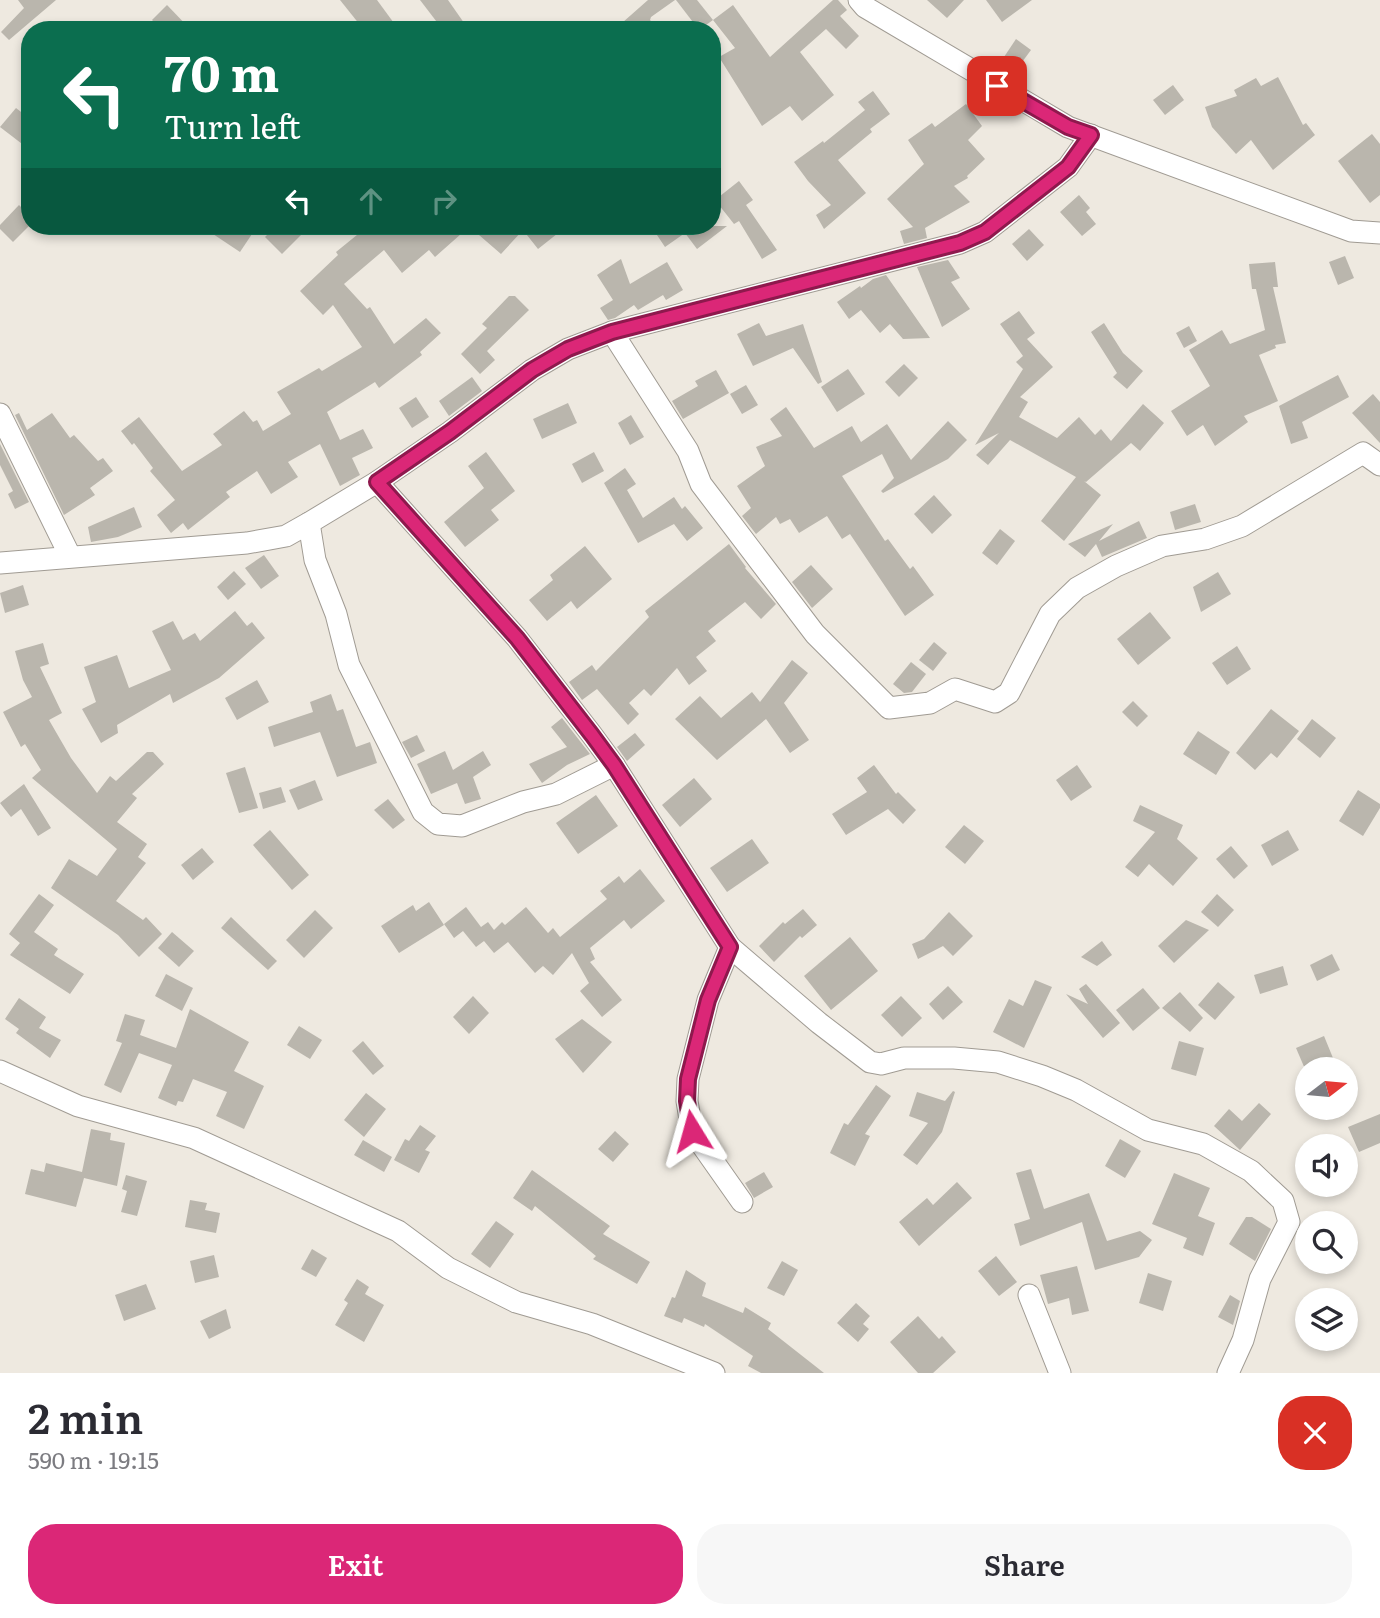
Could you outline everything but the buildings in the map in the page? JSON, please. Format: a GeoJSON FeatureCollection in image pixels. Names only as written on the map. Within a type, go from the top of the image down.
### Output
{"type":"FeatureCollection","features":[{"type":"Feature","properties":{"kind":"street"},"geometry":{"type":"LineString","coordinates":[[859,0],[865,7],[1068,127],[1351,231],[1380,233]]}},
{"type":"Feature","properties":{"kind":"street"},"geometry":{"type":"LineString","coordinates":[[0,563],[247,543],[285,536],[377,482],[450,432],[532,370],[568,349],[612,332],[960,243],[985,232],[1068,167],[1091,135]]}},
{"type":"Feature","properties":{"kind":"street"},"geometry":{"type":"LineString","coordinates":[[612,332],[688,451],[701,484],[815,634],[890,708],[930,703],[955,689],[995,702],[1009,693],[1050,614],[1077,588],[1116,566],[1162,547],[1205,539],[1242,526],[1363,453],[1380,465]]}},
{"type":"Feature","properties":{"kind":"street"},"geometry":{"type":"LineString","coordinates":[[0,414],[70,556]]}},
{"type":"Feature","properties":{"kind":"street"},"geometry":{"type":"LineString","coordinates":[[377,482],[517,638],[614,765],[730,947],[819,1023],[870,1062],[881,1064],[904,1058],[954,1058],[998,1062],[1042,1076],[1076,1090],[1148,1130],[1203,1144],[1251,1171],[1283,1201],[1289,1222],[1259,1279],[1243,1340],[1228,1373]]}},
{"type":"Feature","properties":{"kind":"street"},"geometry":{"type":"LineString","coordinates":[[309,523],[315,560],[336,614],[349,665],[423,813],[438,824],[462,826],[523,802],[556,794],[614,765]]}},
{"type":"Feature","properties":{"kind":"street"},"geometry":{"type":"LineString","coordinates":[[730,947],[708,1000],[688,1079],[687,1101],[692,1131],[742,1202]]}},
{"type":"Feature","properties":{"kind":"street"},"geometry":{"type":"LineString","coordinates":[[0,1071],[78,1107],[194,1138],[398,1231],[447,1268],[516,1302],[592,1324],[714,1373]]}},
{"type":"Feature","properties":{"kind":"street"},"geometry":{"type":"LineString","coordinates":[[1029,1295],[1060,1373]]}},
{"type":"Feature","properties":{"kind":"route"},"geometry":{"type":"LineString","coordinates":[[692,1131],[687,1101],[688,1079],[708,1000],[730,947],[592,735],[517,638],[377,482],[450,432],[532,370],[568,349],[612,332],[960,243],[985,232],[1068,167],[1091,135],[1041,113],[997,86]]}}]}
